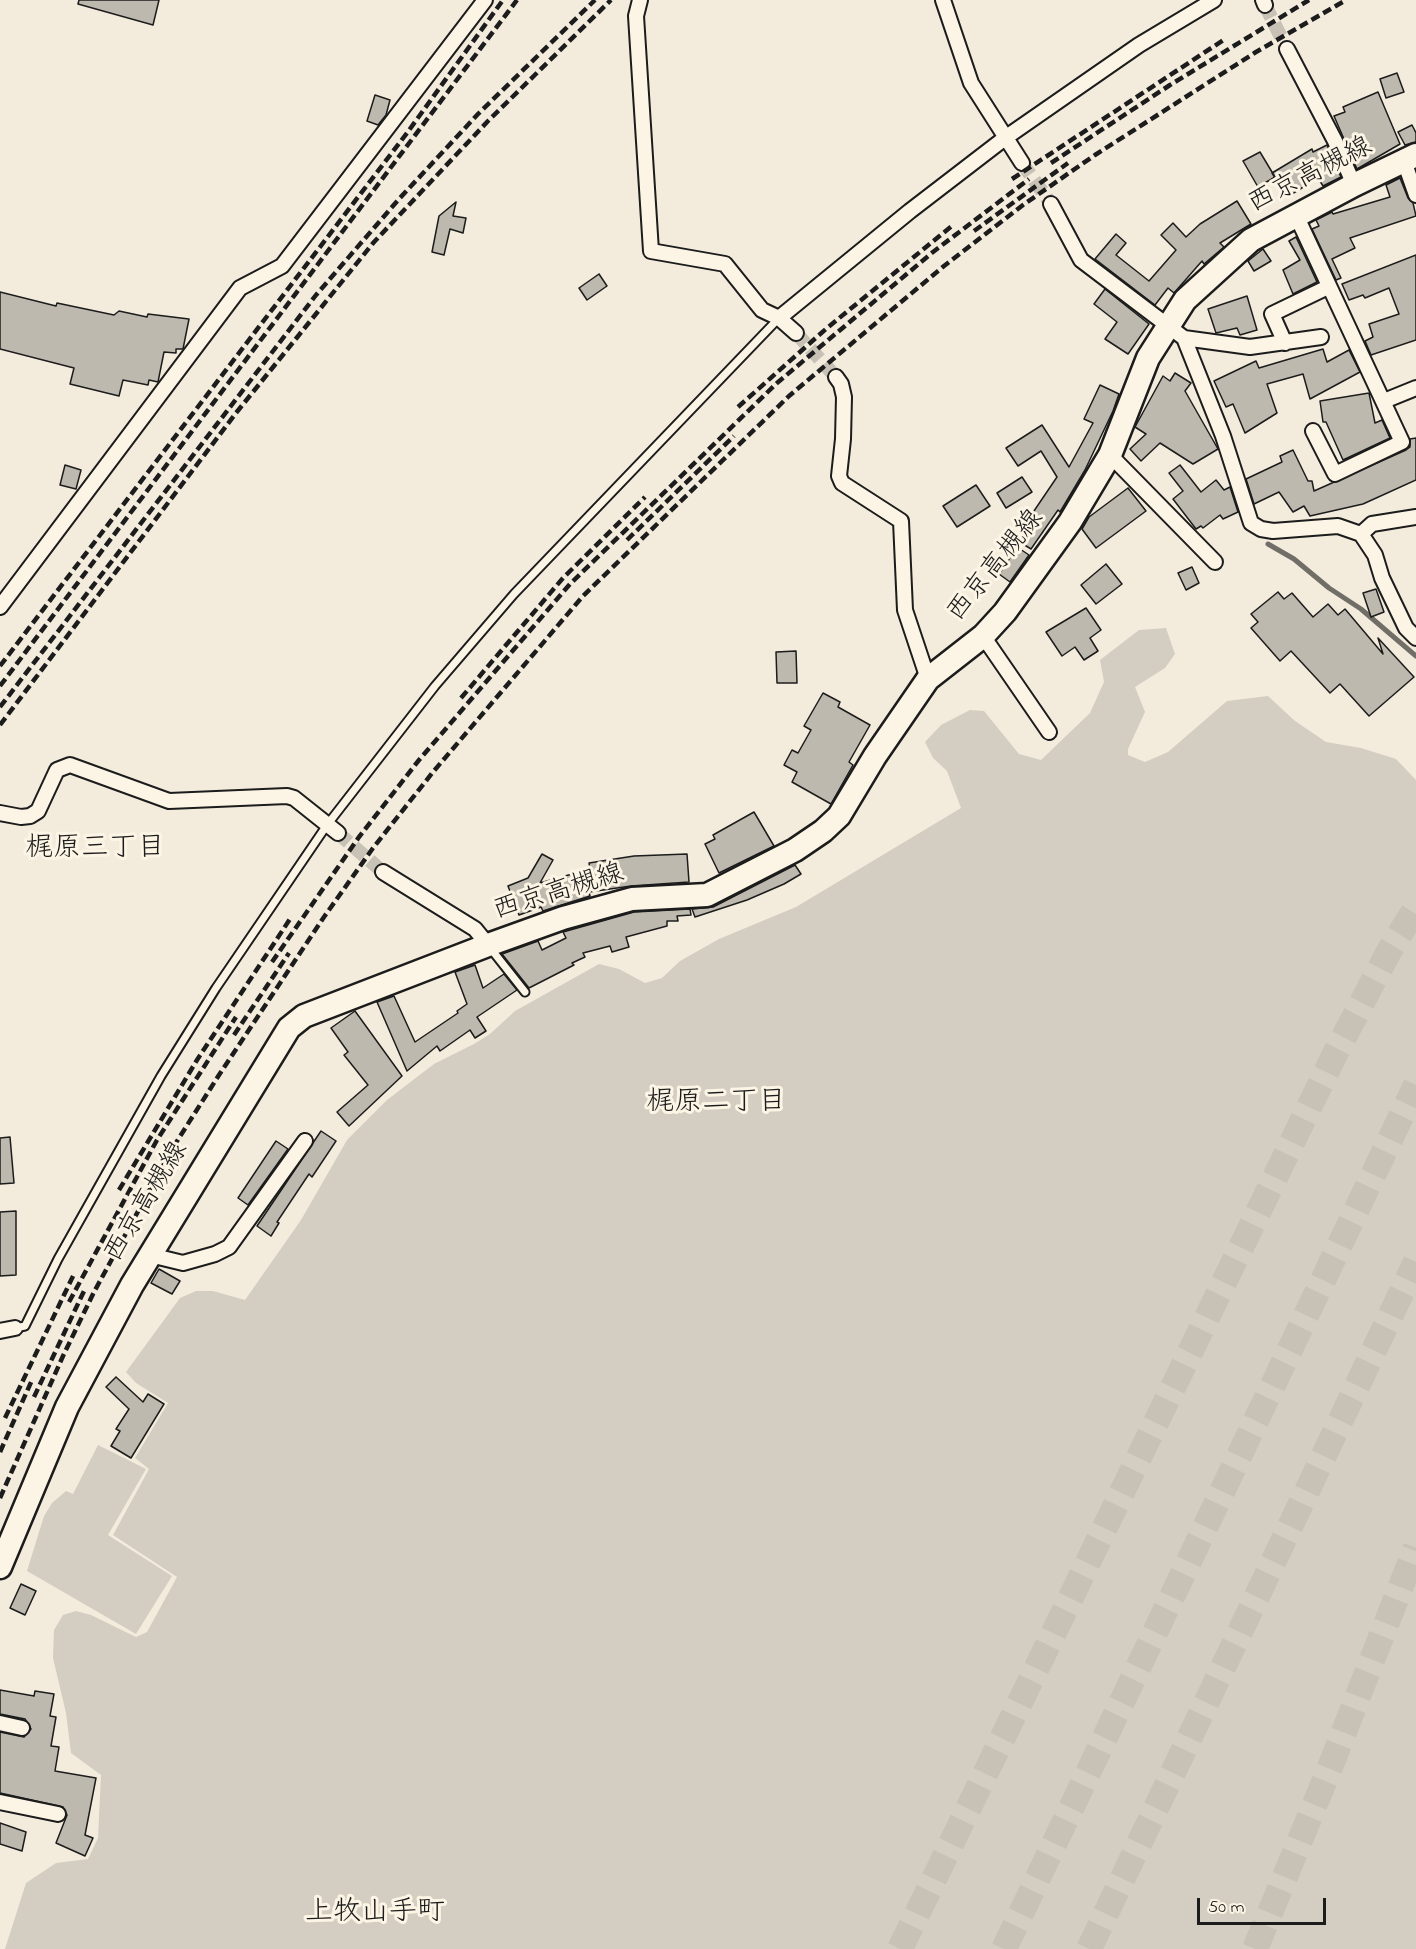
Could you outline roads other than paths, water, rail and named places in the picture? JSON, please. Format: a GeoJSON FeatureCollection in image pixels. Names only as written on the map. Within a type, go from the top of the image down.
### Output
{"type":"FeatureCollection","features":[{"type":"Feature","properties":{"kind":"main road","name":"西京高槻線"},"geometry":{"type":"LineString","coordinates":[[0,1568],[66,1407],[150,1255],[277,1046],[296,1022],[303,1016],[488,945],[632,898],[707,895],[795,850],[823,831],[839,816],[875,756],[928,679],[983,636],[1005,612],[1070,522],[1110,455],[1148,358],[1176,332],[1185,300],[1251,240],[1410,158]]}},
{"type":"Feature","properties":{"kind":"street"},"geometry":{"type":"LineString","coordinates":[[0,607],[240,288],[282,266],[485,0]]}},
{"type":"Feature","properties":{"kind":"street"},"geometry":{"type":"LineString","coordinates":[[943,0],[971,83],[1022,164]]}},
{"type":"Feature","properties":{"kind":"street"},"geometry":{"type":"LineString","coordinates":[[779,318],[910,211],[1005,138],[1139,45],[1214,0]]}},
{"type":"Feature","properties":{"kind":"street"},"geometry":{"type":"LineString","coordinates":[[642,2],[636,16],[651,251],[725,264],[762,310],[779,318],[796,333]]}},
{"type":"Feature","properties":{"kind":"street"},"geometry":{"type":"LineString","coordinates":[[1287,48],[1335,141],[1354,185]]}},
{"type":"Feature","properties":{"kind":"street"},"geometry":{"type":"LineString","coordinates":[[1410,158],[1416,195]]}},
{"type":"Feature","properties":{"kind":"street"},"geometry":{"type":"LineString","coordinates":[[1051,204],[1081,260],[1176,332],[1250,347],[1322,337]]}},
{"type":"Feature","properties":{"kind":"street"},"geometry":{"type":"LineString","coordinates":[[1296,215],[1402,442],[1330,476],[1313,430]]}},
{"type":"Feature","properties":{"kind":"street"},"geometry":{"type":"LineString","coordinates":[[1285,343],[1272,314],[1328,287]]}},
{"type":"Feature","properties":{"kind":"street"},"geometry":{"type":"LineString","coordinates":[[1176,332],[1224,436],[1251,523],[1261,529],[1273,531],[1338,526],[1361,534],[1375,555],[1382,578],[1406,628],[1416,638]]}},
{"type":"Feature","properties":{"kind":"street"},"geometry":{"type":"LineString","coordinates":[[836,377],[841,384],[844,397],[839,476],[843,483],[901,521],[905,610],[928,679]]}},
{"type":"Feature","properties":{"kind":"street"},"geometry":{"type":"LineString","coordinates":[[1384,401],[1416,388]]}},
{"type":"Feature","properties":{"kind":"street"},"geometry":{"type":"LineString","coordinates":[[1110,455],[1215,562]]}},
{"type":"Feature","properties":{"kind":"street"},"geometry":{"type":"LineString","coordinates":[[1361,534],[1372,524],[1416,517]]}},
{"type":"Feature","properties":{"kind":"street"},"geometry":{"type":"LineString","coordinates":[[983,636],[1049,732]]}},
{"type":"Feature","properties":{"kind":"street"},"geometry":{"type":"LineString","coordinates":[[0,813],[21,817],[30,816],[38,811],[57,770],[70,765],[163,800],[287,796],[294,798],[332,829]]}},
{"type":"Feature","properties":{"kind":"street"},"geometry":{"type":"LineString","coordinates":[[383,872],[476,929],[488,945]]}},
{"type":"Feature","properties":{"kind":"street"},"geometry":{"type":"LineString","coordinates":[[150,1255],[183,1263],[215,1254],[229,1247],[305,1141]]}},
{"type":"Feature","properties":{"kind":"street"},"geometry":{"type":"LineString","coordinates":[[0,1330],[15,1328]]}},
{"type":"Feature","properties":{"kind":"street"},"geometry":{"type":"LineString","coordinates":[[0,1723],[22,1728]]}},
{"type":"Feature","properties":{"kind":"street"},"geometry":{"type":"LineString","coordinates":[[0,1802],[58,1814]]}},
{"type":"Feature","properties":{"kind":"lane"},"geometry":{"type":"LineString","coordinates":[[15,1328],[25,1326],[58,1259],[161,1076],[216,988],[435,686],[514,594],[779,318]]}},
{"type":"Feature","properties":{"kind":"lane"},"geometry":{"type":"LineString","coordinates":[[488,945],[525,992]]}},
{"type":"Feature","properties":{"kind":"waterway"},"geometry":{"type":"LineString","coordinates":[[1268,544],[1294,559],[1329,588],[1361,609],[1416,656]]}},
{"type":"Feature","properties":{"kind":"tunnel"},"geometry":{"type":"LineString","coordinates":[[1265,5],[1287,49]]}},
{"type":"Feature","properties":{"kind":"tunnel"},"geometry":{"type":"LineString","coordinates":[[1022,163],[1051,204]]}},
{"type":"Feature","properties":{"kind":"tunnel"},"geometry":{"type":"LineString","coordinates":[[796,333],[836,377]]}},
{"type":"Feature","properties":{"kind":"tunnel"},"geometry":{"type":"LineString","coordinates":[[338,833],[383,872]]}},
{"type":"Feature","properties":{"kind":"tunnel"},"geometry":{"type":"LineString","coordinates":[[900,1949],[1335,1054],[1388,953],[1416,908]]}},
{"type":"Feature","properties":{"kind":"tunnel"},"geometry":{"type":"LineString","coordinates":[[1004,1949],[1416,1085]]}},
{"type":"Feature","properties":{"kind":"tunnel"},"geometry":{"type":"LineString","coordinates":[[1089,1949],[1416,1262]]}},
{"type":"Feature","properties":{"kind":"tunnel"},"geometry":{"type":"LineString","coordinates":[[1255,1949],[1327,1775],[1416,1548]]}},
{"type":"Feature","properties":{"kind":"railway"},"geometry":{"type":"LineString","coordinates":[[0,666],[407,133],[503,0]]}},
{"type":"Feature","properties":{"kind":"railway"},"geometry":{"type":"LineString","coordinates":[[0,686],[517,0]]}},
{"type":"Feature","properties":{"kind":"railway"},"geometry":{"type":"LineString","coordinates":[[0,707],[316,295],[399,199],[478,114],[595,0]]}},
{"type":"Feature","properties":{"kind":"railway"},"geometry":{"type":"LineString","coordinates":[[0,725],[236,413],[374,242],[488,121],[611,0]]}},
{"type":"Feature","properties":{"kind":"railway"},"geometry":{"type":"LineString","coordinates":[[1051,163],[1170,85],[1309,0]]}},
{"type":"Feature","properties":{"kind":"railway"},"geometry":{"type":"LineString","coordinates":[[0,1498],[94,1292],[172,1149],[219,1075],[324,917],[373,848],[433,772],[583,596],[789,396],[944,266],[1023,205],[1095,155],[1256,52],[1346,0]]}},
{"type":"Feature","properties":{"kind":"railway"},"geometry":{"type":"LineString","coordinates":[[1012,179],[1225,39]]}},
{"type":"Feature","properties":{"kind":"railway"},"geometry":{"type":"LineString","coordinates":[[974,231],[1068,163]]}},
{"type":"Feature","properties":{"kind":"railway"},"geometry":{"type":"LineString","coordinates":[[272,962],[359,837],[419,760],[570,584],[777,383],[933,252],[1029,179]]}},
{"type":"Feature","properties":{"kind":"railway"},"geometry":{"type":"LineString","coordinates":[[738,407],[827,328],[953,225]]}},
{"type":"Feature","properties":{"kind":"railway"},"geometry":{"type":"LineString","coordinates":[[627,540],[734,436]]}},
{"type":"Feature","properties":{"kind":"railway"},"geometry":{"type":"LineString","coordinates":[[461,698],[563,578],[645,497]]}},
{"type":"Feature","properties":{"kind":"railway"},"geometry":{"type":"LineString","coordinates":[[119,1190],[197,1060],[292,916]]}},
{"type":"Feature","properties":{"kind":"railway"},"geometry":{"type":"LineString","coordinates":[[234,1035],[289,953]]}},
{"type":"Feature","properties":{"kind":"railway"},"geometry":{"type":"LineString","coordinates":[[69,1302],[157,1140],[236,1017]]}},
{"type":"Feature","properties":{"kind":"railway"},"geometry":{"type":"LineString","coordinates":[[5,1418],[75,1272]]}},
{"type":"Feature","properties":{"kind":"railway"},"geometry":{"type":"LineString","coordinates":[[34,1397],[84,1291]]}},
{"type":"Feature","properties":{"kind":"railway"},"geometry":{"type":"LineString","coordinates":[[0,1452],[32,1380]]}},
{"type":"Feature","properties":{"kind":"district","name":"梶原三丁目"},"geometry":{"type":"Point","coordinates":[95,850]}},
{"type":"Feature","properties":{"kind":"district","name":"梶原二丁目"},"geometry":{"type":"Point","coordinates":[716,1104]}},
{"type":"Feature","properties":{"kind":"district","name":"上牧山手町"},"geometry":{"type":"Point","coordinates":[375,1914]}}]}
